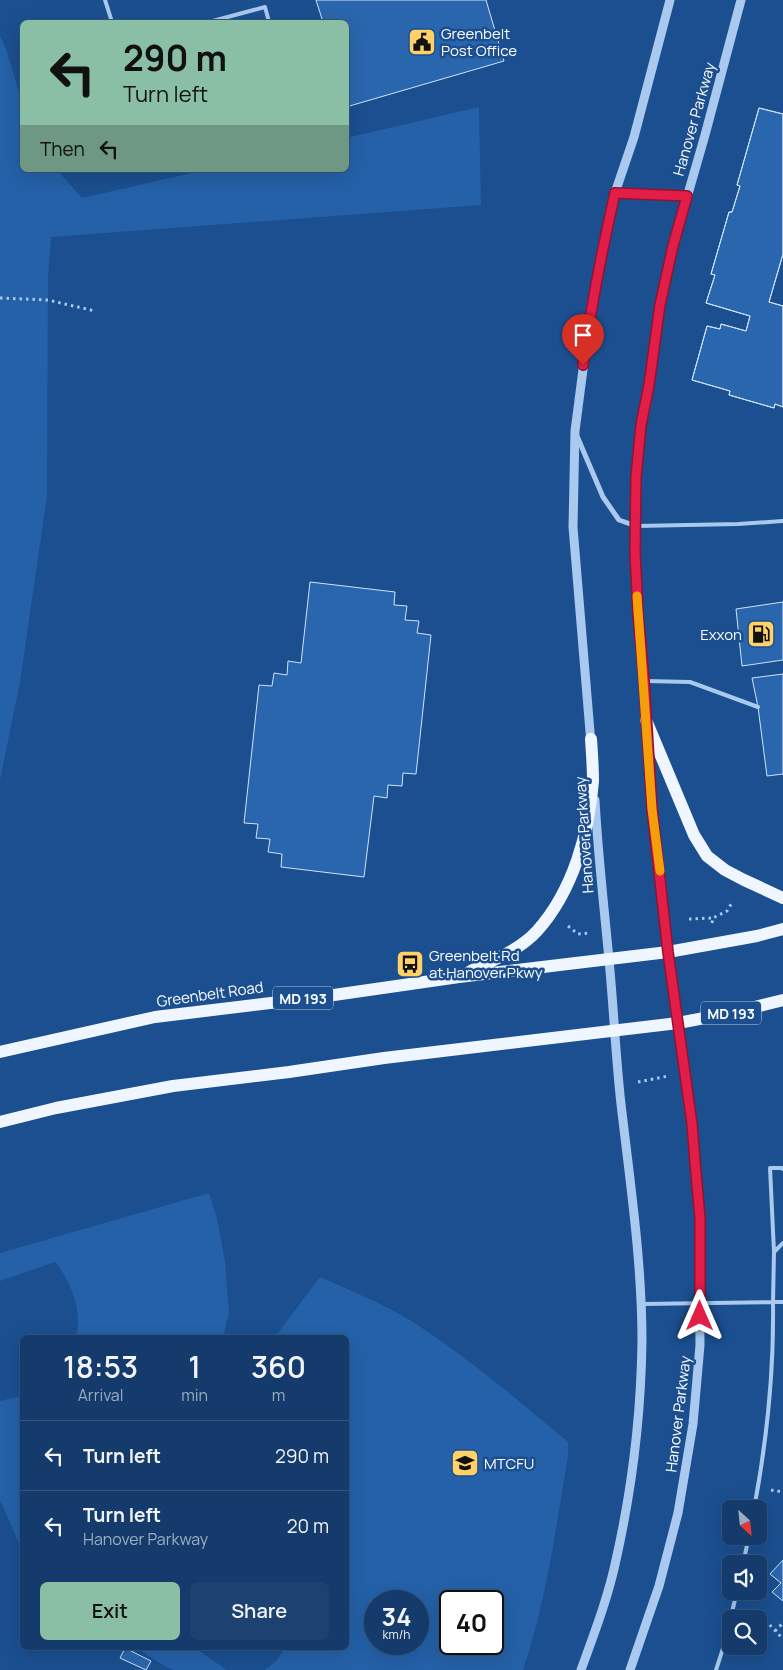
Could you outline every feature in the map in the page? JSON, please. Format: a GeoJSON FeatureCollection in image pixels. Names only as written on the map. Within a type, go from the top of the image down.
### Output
{"type":"FeatureCollection","features":[{"type":"Feature","properties":{"kind":"main road"},"geometry":{"type":"LineString","coordinates":[[646,720],[694,835],[707,856],[725,870],[783,898]]}},
{"type":"Feature","properties":{"kind":"main road"},"geometry":{"type":"LineString","coordinates":[[459,977],[515,948],[536,932],[556,906],[572,875],[582,846],[593,780],[591,739]]}},
{"type":"Feature","properties":{"kind":"main road","name":"Greenbelt Road"},"geometry":{"type":"LineString","coordinates":[[0,1052],[155,1017],[668,952],[757,936],[783,929]]}},
{"type":"Feature","properties":{"kind":"main road","name":"MD 193"},"geometry":{"type":"LineString","coordinates":[[0,1122],[56,1108],[173,1086],[678,1022],[731,1013],[783,1000]]}},
{"type":"Feature","properties":{"kind":"street","name":"Hanover Parkway"},"geometry":{"type":"LineString","coordinates":[[581,1670],[616,1562],[627,1504],[636,1444],[642,1344],[642,1304],[598,851],[591,739],[573,527],[575,431],[591,308],[603,243],[615,193],[634,136],[670,0]]}},
{"type":"Feature","properties":{"kind":"street","name":"Hanover Parkway"},"geometry":{"type":"LineString","coordinates":[[630,1670],[659,1586],[678,1513],[693,1424],[700,1345],[700,1218],[692,1124],[668,952],[652,809],[638,613],[636,477],[641,425],[649,385],[660,305],[673,246],[741,0]]}},
{"type":"Feature","properties":{"kind":"street"},"geometry":{"type":"LineString","coordinates":[[575,431],[603,498],[619,520],[636,526]]}},
{"type":"Feature","properties":{"kind":"lane"},"geometry":{"type":"LineString","coordinates":[[105,0],[111,20]]}},
{"type":"Feature","properties":{"kind":"lane"},"geometry":{"type":"LineString","coordinates":[[216,20],[265,7],[268,20]]}},
{"type":"Feature","properties":{"kind":"lane"},"geometry":{"type":"LineString","coordinates":[[615,193],[687,196]]}},
{"type":"Feature","properties":{"kind":"lane"},"geometry":{"type":"LineString","coordinates":[[636,526],[783,521]]}},
{"type":"Feature","properties":{"kind":"lane"},"geometry":{"type":"LineString","coordinates":[[644,681],[690,682],[758,707]]}},
{"type":"Feature","properties":{"kind":"lane"},"geometry":{"type":"LineString","coordinates":[[756,1500],[768,1416],[772,1360],[774,1252],[770,1168],[783,1169]]}},
{"type":"Feature","properties":{"kind":"lane"},"geometry":{"type":"LineString","coordinates":[[774,1252],[783,1243]]}},
{"type":"Feature","properties":{"kind":"lane"},"geometry":{"type":"LineString","coordinates":[[642,1304],[783,1302]]}},
{"type":"Feature","properties":{"kind":"lane"},"geometry":{"type":"LineString","coordinates":[[716,1670],[735,1600]]}},
{"type":"Feature","properties":{"kind":"path"},"geometry":{"type":"LineString","coordinates":[[0,298],[48,300],[95,312]]}},
{"type":"Feature","properties":{"kind":"path"},"geometry":{"type":"LineString","coordinates":[[689,919],[714,918],[727,911],[733,901]]}},
{"type":"Feature","properties":{"kind":"path"},"geometry":{"type":"LineString","coordinates":[[712,924],[714,918]]}},
{"type":"Feature","properties":{"kind":"path"},"geometry":{"type":"LineString","coordinates":[[568,926],[578,934],[589,933]]}},
{"type":"Feature","properties":{"kind":"path"},"geometry":{"type":"LineString","coordinates":[[577,944],[578,934]]}},
{"type":"Feature","properties":{"kind":"path"},"geometry":{"type":"LineString","coordinates":[[638,1082],[674,1075]]}},
{"type":"Feature","properties":{"kind":"path"},"geometry":{"type":"LineString","coordinates":[[767,1623],[783,1639]]}},
{"type":"Feature","properties":{"kind":"path"},"geometry":{"type":"LineString","coordinates":[[775,1631],[783,1623]]}},
{"type":"Feature","properties":{"kind":"shaded area"},"geometry":{"type":"Polygon","coordinates":[[[0,36],[6,49],[20,95],[20,172],[59,172],[82,198],[196,172],[349,172],[349,137],[479,107],[481,205],[51,237],[48,277],[47,496],[20,682],[0,780],[0,36]]]}},
{"type":"Feature","properties":{"kind":"shaded area"},"geometry":{"type":"Polygon","coordinates":[[[209,1193],[217,1218],[225,1262],[229,1313],[224,1335],[76,1335],[77,1307],[71,1288],[55,1262],[0,1281],[0,1253],[209,1193]]]}},
{"type":"Feature","properties":{"kind":"shaded area"},"geometry":{"type":"Polygon","coordinates":[[[320,1277],[402,1315],[473,1365],[568,1442],[568,1457],[550,1565],[538,1618],[523,1670],[265,1670],[277,1660],[284,1650],[349,1650],[349,1335],[276,1335],[320,1277]]]}},
{"type":"Feature","properties":{"kind":"shaded area"},"geometry":{"type":"Polygon","coordinates":[[[20,1396],[20,1545],[0,1500],[0,1401],[20,1396]]]}},
{"type":"Feature","properties":{"kind":"shaded area"},"geometry":{"type":"Polygon","coordinates":[[[139,1650],[198,1650],[227,1670],[175,1670],[166,1667],[139,1650]]]}},
{"type":"Feature","properties":{"kind":"building","name":"Greenbelt Post Office"},"geometry":{"type":"Polygon","coordinates":[[[316,0],[486,0],[504,61],[349,106],[349,20],[322,20],[316,0]]]}},
{"type":"Feature","properties":{"kind":"building"},"geometry":{"type":"Polygon","coordinates":[[[759,108],[783,114],[783,254],[769,302],[783,306],[783,407],[775,404],[774,408],[729,395],[730,391],[692,380],[707,326],[720,329],[721,324],[746,331],[750,316],[706,303],[715,275],[711,274],[729,212],[732,212],[740,186],[737,185],[759,108]]]}},
{"type":"Feature","properties":{"kind":"building"},"geometry":{"type":"Polygon","coordinates":[[[759,108],[783,114],[783,254],[769,302],[783,306],[783,407],[775,404],[774,408],[729,395],[730,391],[692,380],[707,326],[720,329],[721,324],[746,331],[750,316],[706,303],[715,275],[711,274],[729,212],[732,212],[740,186],[737,185],[759,108]]]}},
{"type":"Feature","properties":{"kind":"building"},"geometry":{"type":"Polygon","coordinates":[[[310,582],[395,592],[394,605],[407,606],[405,620],[419,621],[417,633],[431,635],[416,774],[403,773],[402,786],[388,785],[387,798],[374,796],[364,877],[281,867],[282,854],[268,852],[270,839],[256,838],[258,824],[244,823],[259,685],[272,686],[274,673],[287,675],[288,661],[301,663],[310,582]]]}},
{"type":"Feature","properties":{"kind":"building","name":"Exxon"},"geometry":{"type":"Polygon","coordinates":[[[783,602],[783,660],[742,666],[736,609],[783,602]]]}},
{"type":"Feature","properties":{"kind":"building"},"geometry":{"type":"Polygon","coordinates":[[[783,674],[783,774],[767,776],[758,707],[752,678],[783,674]]]}},
{"type":"Feature","properties":{"kind":"building"},"geometry":{"type":"Polygon","coordinates":[[[783,1560],[783,1601],[772,1592],[781,1583],[770,1574],[783,1560]]]}},
{"type":"Feature","properties":{"kind":"building"},"geometry":{"type":"Polygon","coordinates":[[[124,1650],[129,1650],[151,1661],[146,1670],[120,1658],[124,1650]]]}},
{"type":"Feature","properties":{"kind":"slow traffic"},"geometry":{"type":"LineString","coordinates":[[637,596],[652,809],[660,871]]}},
{"type":"Feature","properties":{"kind":"place","name":"Greenbelt Post Office"},"geometry":{"type":"Point","coordinates":[422,42]}},
{"type":"Feature","properties":{"kind":"place","name":"Exxon"},"geometry":{"type":"Point","coordinates":[761,634]}},
{"type":"Feature","properties":{"kind":"place","name":"Greenbelt Rd at Hanover Pkwy"},"geometry":{"type":"Point","coordinates":[410,964]}},
{"type":"Feature","properties":{"kind":"place","name":"MTCFU"},"geometry":{"type":"Point","coordinates":[465,1463]}},
{"type":"Feature","properties":{"kind":"route"},"geometry":{"type":"LineString","coordinates":[[583,365],[603,243],[615,193],[687,196],[673,246],[660,305],[649,385],[641,425],[636,477],[635,551],[652,809],[668,952],[692,1124],[700,1218],[700,1316]]}}]}
